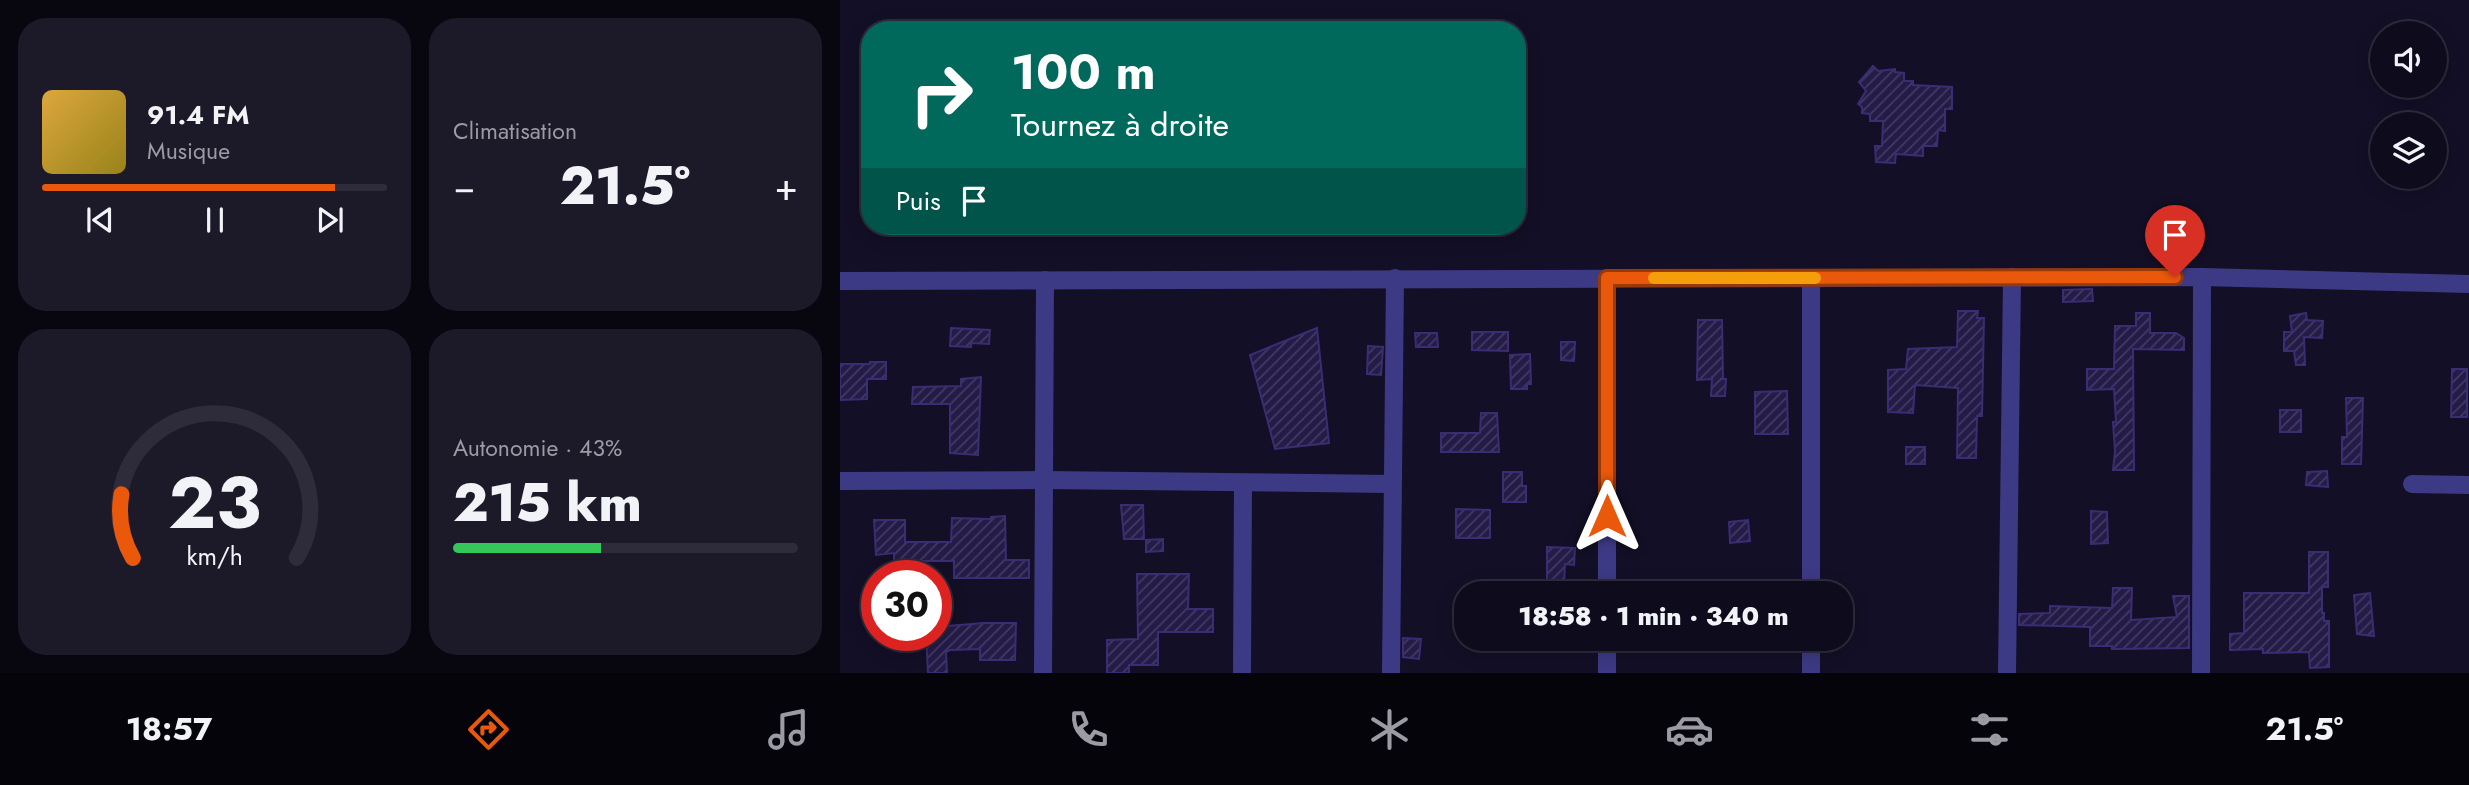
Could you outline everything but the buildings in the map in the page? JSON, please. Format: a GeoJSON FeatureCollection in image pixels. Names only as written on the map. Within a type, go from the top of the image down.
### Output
{"type":"FeatureCollection","features":[{"type":"Feature","properties":{"kind":"street"},"geometry":{"type":"LineString","coordinates":[[2007,673],[2012,277]]}},
{"type":"Feature","properties":{"kind":"street"},"geometry":{"type":"LineString","coordinates":[[2202,277],[2202,673]]}},
{"type":"Feature","properties":{"kind":"street"},"geometry":{"type":"LineString","coordinates":[[840,281],[2202,277],[2469,284]]}},
{"type":"Feature","properties":{"kind":"street"},"geometry":{"type":"LineString","coordinates":[[1391,673],[1395,278]]}},
{"type":"Feature","properties":{"kind":"street"},"geometry":{"type":"LineString","coordinates":[[1607,278],[1607,581]]}},
{"type":"Feature","properties":{"kind":"street"},"geometry":{"type":"LineString","coordinates":[[1811,278],[1811,581]]}},
{"type":"Feature","properties":{"kind":"street"},"geometry":{"type":"LineString","coordinates":[[1043,673],[1045,280]]}},
{"type":"Feature","properties":{"kind":"street"},"geometry":{"type":"LineString","coordinates":[[840,481],[1044,480],[1392,484]]}},
{"type":"Feature","properties":{"kind":"street"},"geometry":{"type":"LineString","coordinates":[[1242,673],[1243,483]]}},
{"type":"Feature","properties":{"kind":"street"},"geometry":{"type":"LineString","coordinates":[[2412,484],[2469,485]]}},
{"type":"Feature","properties":{"kind":"street"},"geometry":{"type":"LineString","coordinates":[[1607,651],[1607,673]]}},
{"type":"Feature","properties":{"kind":"street"},"geometry":{"type":"LineString","coordinates":[[1811,651],[1811,673]]}},
{"type":"Feature","properties":{"kind":"slow traffic"},"geometry":{"type":"LineString","coordinates":[[1654,278],[1815,278]]}},
{"type":"Feature","properties":{"kind":"route"},"geometry":{"type":"LineString","coordinates":[[1607,516],[1607,278],[2175,277]]}}]}
